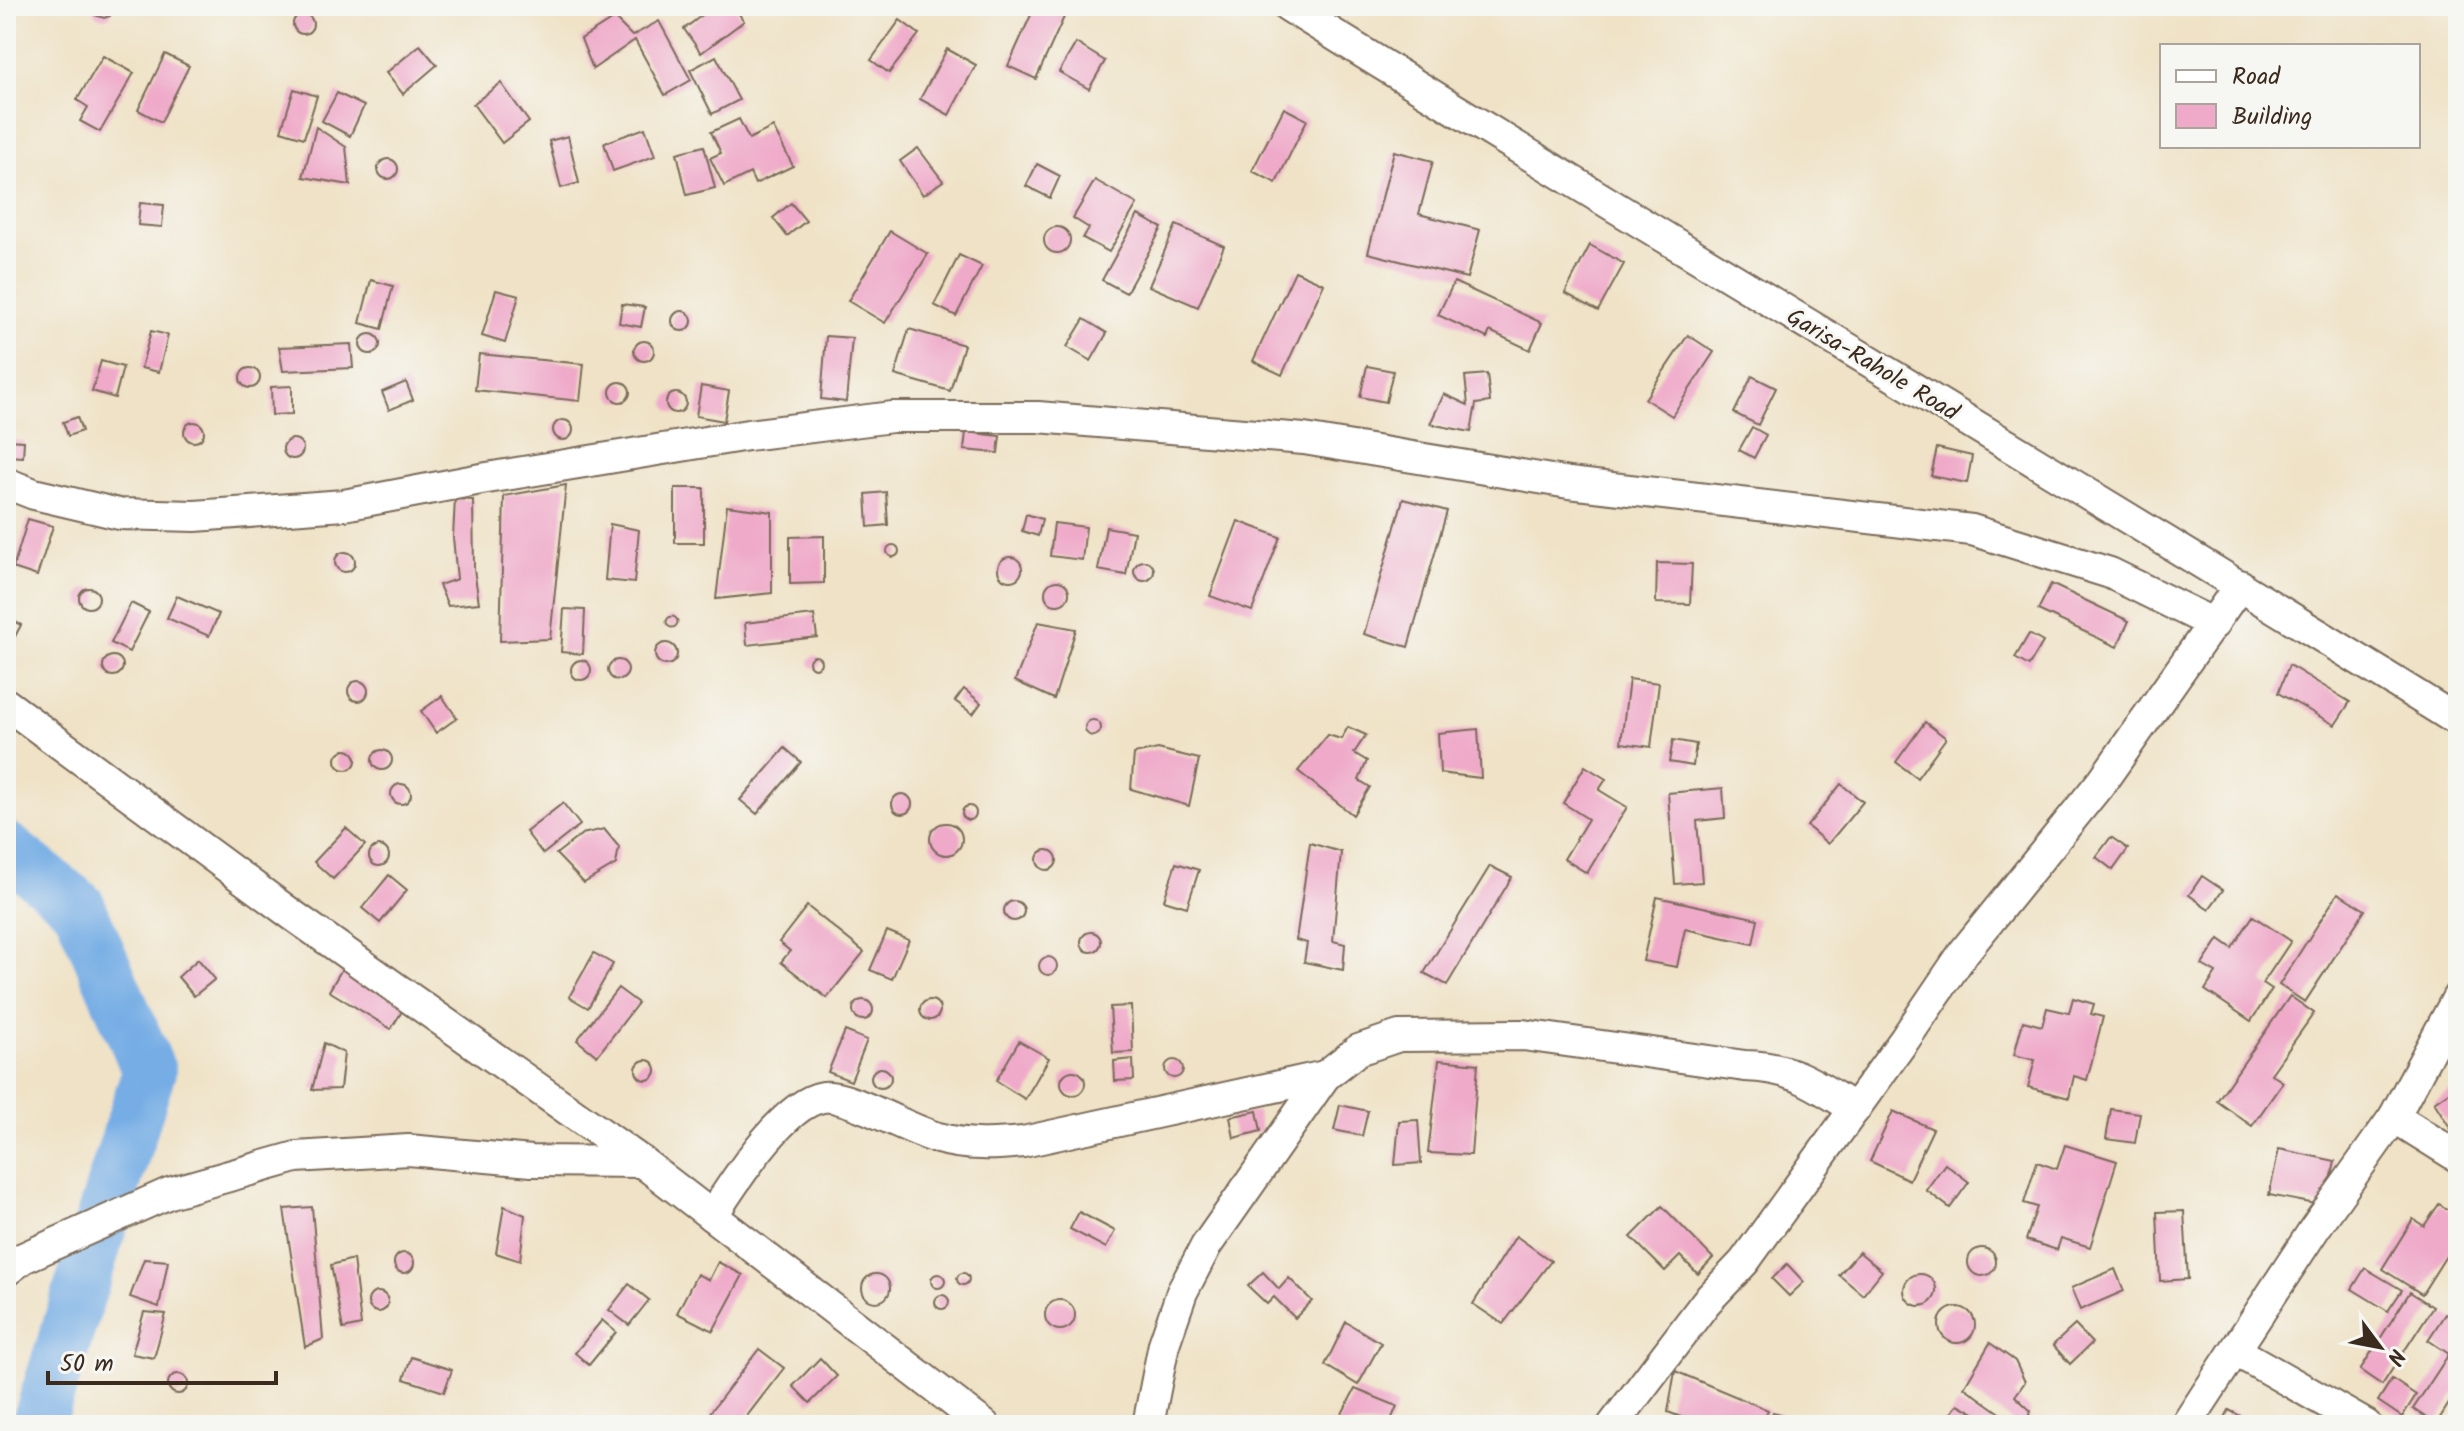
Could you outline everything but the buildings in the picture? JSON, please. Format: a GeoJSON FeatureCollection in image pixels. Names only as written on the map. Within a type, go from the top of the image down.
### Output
{"type":"FeatureCollection","features":[{"type":"Feature","properties":{"kind":"street","name":"Garisa-Rahole Road"},"geometry":{"type":"LineString","coordinates":[[1288,6],[1597,198],[2240,585],[2458,721]]}},
{"type":"Feature","properties":{"kind":"street"},"geometry":{"type":"LineString","coordinates":[[6,483],[34,494],[119,514],[195,516],[344,505],[748,435],[892,417],[1038,417],[1304,439],[1569,483],[1972,530],[2110,573],[2214,624]]}},
{"type":"Feature","properties":{"kind":"street"},"geometry":{"type":"LineString","coordinates":[[1613,1425],[1706,1302],[1744,1262],[1964,952],[2103,780],[2240,585]]}},
{"type":"Feature","properties":{"kind":"street"},"geometry":{"type":"LineString","coordinates":[[6,704],[291,914],[642,1162],[984,1425]]}},
{"type":"Feature","properties":{"kind":"street"},"geometry":{"type":"LineString","coordinates":[[2186,1425],[2315,1228],[2394,1117],[2458,997]]}},
{"type":"Feature","properties":{"kind":"street"},"geometry":{"type":"LineString","coordinates":[[1148,1425],[1164,1344],[1182,1292],[1206,1246],[1325,1076],[1358,1050],[1399,1036],[1523,1035],[1745,1066],[1773,1067],[1802,1077],[1855,1109]]}},
{"type":"Feature","properties":{"kind":"street"},"geometry":{"type":"LineString","coordinates":[[712,1216],[772,1132],[797,1110],[823,1096],[854,1103],[883,1118],[937,1138],[981,1146],[1023,1142],[1325,1076]]}},
{"type":"Feature","properties":{"kind":"street"},"geometry":{"type":"LineString","coordinates":[[2394,1117],[2458,1157]]}},
{"type":"Feature","properties":{"kind":"street"},"geometry":{"type":"LineString","coordinates":[[6,1271],[23,1258],[169,1193],[296,1157],[408,1150],[532,1161],[642,1162]]}},
{"type":"Feature","properties":{"kind":"street"},"geometry":{"type":"LineString","coordinates":[[2236,1351],[2366,1425]]}},
{"type":"Feature","properties":{"kind":"waterway"},"geometry":{"type":"LineString","coordinates":[[6,849],[79,907],[149,1071],[38,1425]]}}]}
